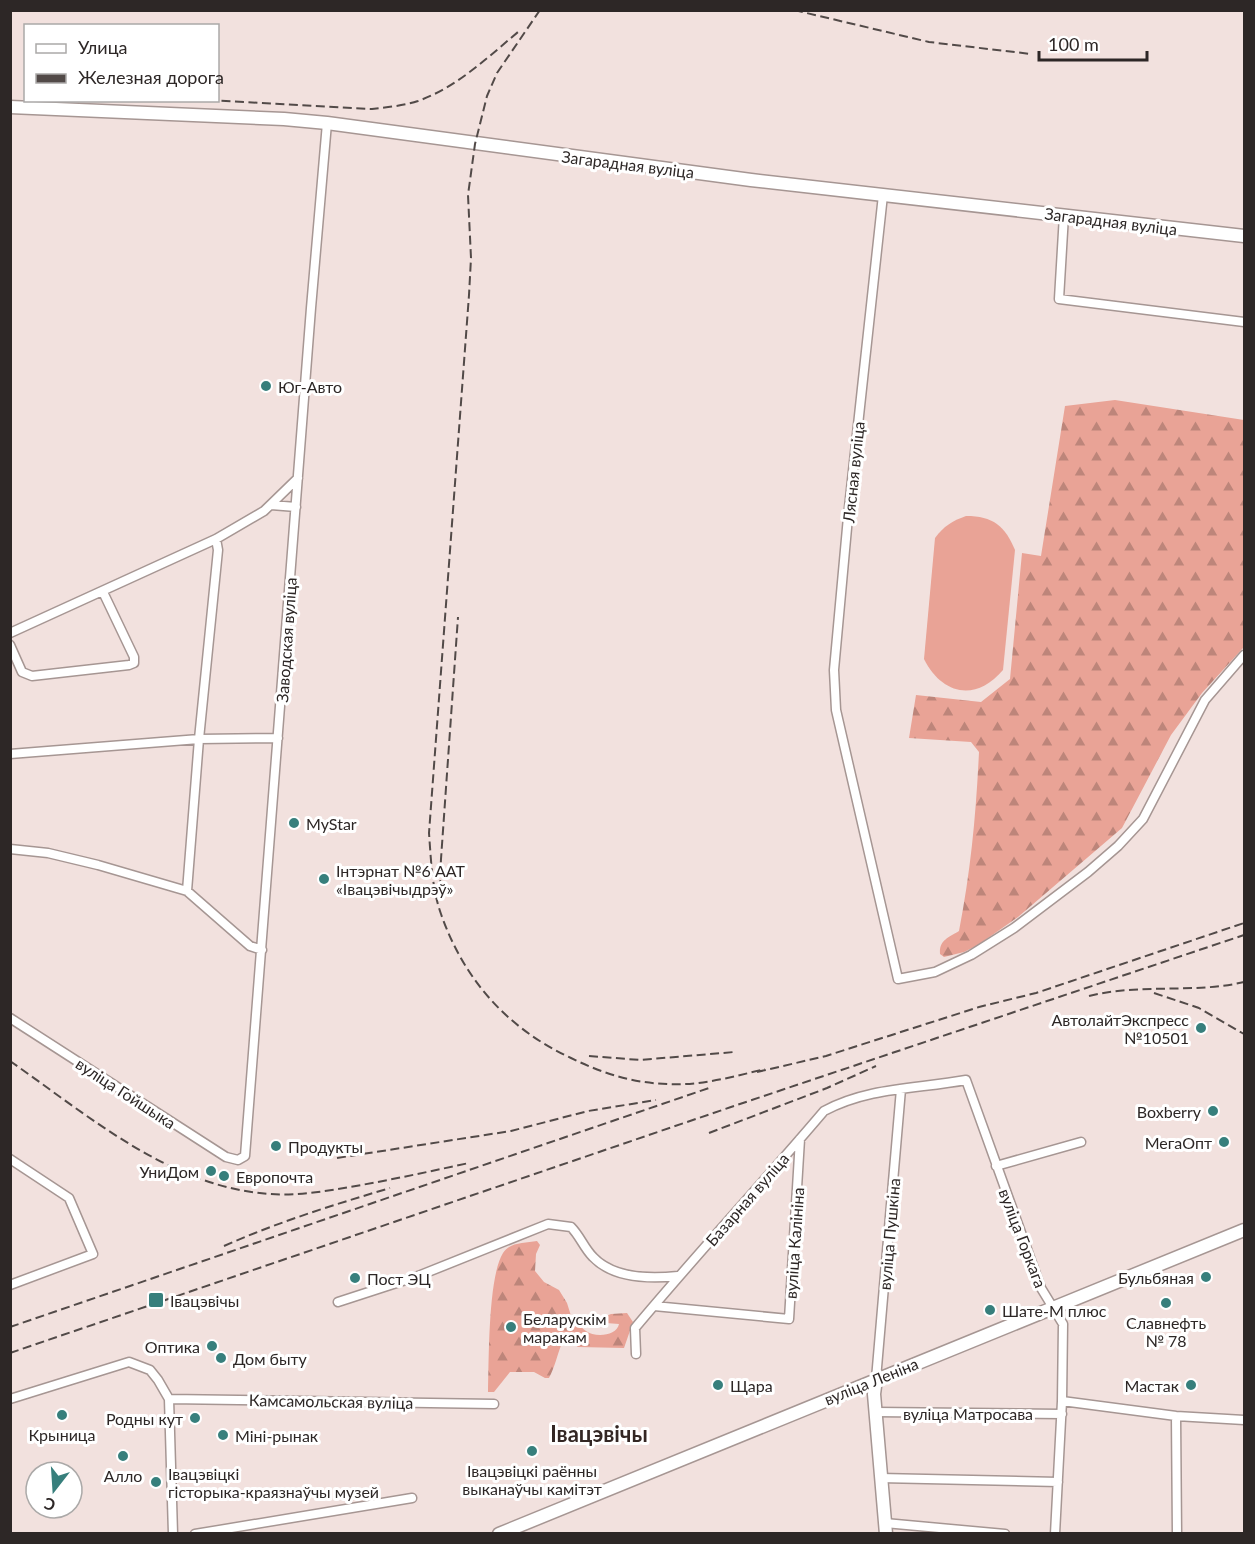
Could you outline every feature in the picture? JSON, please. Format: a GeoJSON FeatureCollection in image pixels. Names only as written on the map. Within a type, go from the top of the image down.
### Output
{"type":"FeatureCollection","features":[{"type":"Feature","properties":{"kind":"main road","name":"Загарадная вуліца"},"geometry":{"type":"LineString","coordinates":[[10,107],[284,119],[327,123],[575,157],[883,195],[1245,236]]}},
{"type":"Feature","properties":{"kind":"main road","name":"вуліца Леніна"},"geometry":{"type":"LineString","coordinates":[[499,1533],[1245,1230]]}},
{"type":"Feature","properties":{"kind":"main road"},"geometry":{"type":"LineString","coordinates":[[876,1379],[875,1412],[886,1528]]}},
{"type":"Feature","properties":{"kind":"street","name":"Заводская вуліца"},"geometry":{"type":"LineString","coordinates":[[245,1156],[327,123]]}},
{"type":"Feature","properties":{"kind":"street","name":"Лясная вуліца"},"geometry":{"type":"LineString","coordinates":[[883,195],[834,670],[836,710],[897,979],[935,972],[971,955],[1014,928],[1088,872],[1118,846],[1143,819],[1205,700],[1245,655]]}},
{"type":"Feature","properties":{"kind":"street"},"geometry":{"type":"LineString","coordinates":[[1064,215],[1059,298],[1245,321]]}},
{"type":"Feature","properties":{"kind":"street"},"geometry":{"type":"LineString","coordinates":[[10,633],[216,539],[271,505],[299,477]]}},
{"type":"Feature","properties":{"kind":"street"},"geometry":{"type":"LineString","coordinates":[[271,505],[296,507]]}},
{"type":"Feature","properties":{"kind":"street"},"geometry":{"type":"LineString","coordinates":[[188,891],[199,739],[218,550],[216,539]]}},
{"type":"Feature","properties":{"kind":"street"},"geometry":{"type":"LineString","coordinates":[[10,645],[22,672],[32,676],[134,663],[134,657],[103,592]]}},
{"type":"Feature","properties":{"kind":"street"},"geometry":{"type":"LineString","coordinates":[[10,754],[199,739],[278,738]]}},
{"type":"Feature","properties":{"kind":"street"},"geometry":{"type":"LineString","coordinates":[[10,849],[48,854],[98,865],[188,891],[250,946],[262,951]]}},
{"type":"Feature","properties":{"kind":"street","name":"вуліца Гойшыка"},"geometry":{"type":"LineString","coordinates":[[10,1018],[226,1157],[238,1160],[245,1156]]}},
{"type":"Feature","properties":{"kind":"street","name":"Базарная вуліца"},"geometry":{"type":"LineString","coordinates":[[636,1354],[635,1328],[824,1111],[837,1104],[871,1093],[966,1080],[996,1166]]}},
{"type":"Feature","properties":{"kind":"street","name":"вуліца Пушкіна"},"geometry":{"type":"LineString","coordinates":[[876,1379],[901,1089]]}},
{"type":"Feature","properties":{"kind":"street","name":"вуліца Калініна"},"geometry":{"type":"LineString","coordinates":[[654,1306],[789,1319],[800,1139]]}},
{"type":"Feature","properties":{"kind":"street"},"geometry":{"type":"LineString","coordinates":[[996,1166],[1081,1142]]}},
{"type":"Feature","properties":{"kind":"street"},"geometry":{"type":"LineString","coordinates":[[10,1159],[69,1198],[93,1254],[10,1285]]}},
{"type":"Feature","properties":{"kind":"street","name":"вуліца Горкага"},"geometry":{"type":"LineString","coordinates":[[996,1166],[1041,1288],[1063,1324],[1062,1413],[1055,1533]]}},
{"type":"Feature","properties":{"kind":"street"},"geometry":{"type":"LineString","coordinates":[[338,1302],[418,1276],[548,1224],[571,1227],[579,1235],[591,1256],[613,1271],[658,1278],[678,1276]]}},
{"type":"Feature","properties":{"kind":"street"},"geometry":{"type":"LineString","coordinates":[[10,1399],[129,1362],[150,1370],[169,1399],[173,1533]]}},
{"type":"Feature","properties":{"kind":"street","name":"Камсамольская вуліца"},"geometry":{"type":"LineString","coordinates":[[169,1399],[494,1404]]}},
{"type":"Feature","properties":{"kind":"street"},"geometry":{"type":"LineString","coordinates":[[1062,1401],[1176,1416],[1245,1420]]}},
{"type":"Feature","properties":{"kind":"street","name":"вуліца Матросава"},"geometry":{"type":"LineString","coordinates":[[875,1412],[1062,1413]]}},
{"type":"Feature","properties":{"kind":"street"},"geometry":{"type":"LineString","coordinates":[[1176,1416],[1177,1533]]}},
{"type":"Feature","properties":{"kind":"street"},"geometry":{"type":"LineString","coordinates":[[880,1478],[1058,1482]]}},
{"type":"Feature","properties":{"kind":"street"},"geometry":{"type":"LineString","coordinates":[[195,1533],[412,1498]]}},
{"type":"Feature","properties":{"kind":"street"},"geometry":{"type":"LineString","coordinates":[[886,1528],[1005,1533]]}},
{"type":"Feature","properties":{"kind":"green space"},"geometry":{"type":"Polygon","coordinates":[[[1115,400],[1244,420],[1244,647],[1202,693],[1171,735],[1122,828],[1018,917],[978,945],[964,952],[944,957],[940,954],[941,945],[959,931],[967,886],[979,752],[971,742],[909,738],[916,695],[981,702],[1010,679],[1022,553],[1041,556],[1065,406],[1115,400]]]}},
{"type":"Feature","properties":{"kind":"green space"},"geometry":{"type":"Polygon","coordinates":[[[966,516],[984,518],[997,524],[1007,535],[1015,550],[1003,670],[982,687],[960,690],[940,680],[924,659],[935,538],[949,524],[966,516]]]}},
{"type":"Feature","properties":{"kind":"green space"},"geometry":{"type":"Polygon","coordinates":[[[537,1241],[540,1245],[536,1254],[535,1271],[544,1282],[559,1290],[567,1303],[572,1319],[584,1330],[595,1335],[605,1335],[614,1331],[619,1324],[606,1323],[601,1318],[611,1314],[627,1313],[633,1322],[624,1348],[578,1347],[569,1340],[562,1343],[549,1378],[534,1372],[510,1372],[494,1392],[488,1392],[490,1320],[498,1265],[506,1249],[518,1244],[537,1241]]]}},
{"type":"Feature","properties":{"kind":"railway"},"geometry":{"type":"LineString","coordinates":[[540,10],[497,73],[487,96],[475,144],[468,195],[471,258],[469,295],[429,833],[436,895],[451,938],[476,981],[508,1017],[527,1033],[548,1046],[606,1073],[654,1083],[704,1082],[765,1069]]}},
{"type":"Feature","properties":{"kind":"railway"},"geometry":{"type":"LineString","coordinates":[[794,10],[929,42],[1031,54]]}},
{"type":"Feature","properties":{"kind":"railway"},"geometry":{"type":"LineString","coordinates":[[219,101],[372,109],[407,104],[432,95],[459,80],[518,32]]}},
{"type":"Feature","properties":{"kind":"railway"},"geometry":{"type":"LineString","coordinates":[[442,889],[441,859],[458,617]]}},
{"type":"Feature","properties":{"kind":"railway"},"geometry":{"type":"LineString","coordinates":[[757,1072],[826,1056],[979,1007],[1036,993],[1244,923]]}},
{"type":"Feature","properties":{"kind":"railway"},"geometry":{"type":"LineString","coordinates":[[10,1353],[1244,935]]}},
{"type":"Feature","properties":{"kind":"railway"},"geometry":{"type":"LineString","coordinates":[[1089,996],[1128,990],[1225,986],[1244,982]]}},
{"type":"Feature","properties":{"kind":"railway"},"geometry":{"type":"LineString","coordinates":[[1154,993],[1199,1008],[1244,1034]]}},
{"type":"Feature","properties":{"kind":"railway"},"geometry":{"type":"LineString","coordinates":[[589,1056],[640,1060],[734,1052]]}},
{"type":"Feature","properties":{"kind":"railway"},"geometry":{"type":"LineString","coordinates":[[10,1061],[133,1146],[165,1164],[234,1189],[271,1194],[307,1193],[469,1163]]}},
{"type":"Feature","properties":{"kind":"railway"},"geometry":{"type":"LineString","coordinates":[[709,1133],[827,1088],[876,1066]]}},
{"type":"Feature","properties":{"kind":"railway"},"geometry":{"type":"LineString","coordinates":[[10,1327],[709,1088]]}},
{"type":"Feature","properties":{"kind":"railway"},"geometry":{"type":"LineString","coordinates":[[337,1158],[511,1131],[588,1111],[656,1100]]}},
{"type":"Feature","properties":{"kind":"railway"},"geometry":{"type":"LineString","coordinates":[[224,1246],[327,1207],[390,1188]]}},
{"type":"Feature","properties":{"kind":"place","name":"Юг-Авто"},"geometry":{"type":"Point","coordinates":[266,386]}},
{"type":"Feature","properties":{"kind":"place","name":"MyStar"},"geometry":{"type":"Point","coordinates":[294,823]}},
{"type":"Feature","properties":{"kind":"place","name":"Інтэрнат №6 ААТ «Івацэвічыдрэў»"},"geometry":{"type":"Point","coordinates":[324,879]}},
{"type":"Feature","properties":{"kind":"place","name":"АвтолайтЭкспресс №10501"},"geometry":{"type":"Point","coordinates":[1201,1028]}},
{"type":"Feature","properties":{"kind":"place","name":"Boxberry"},"geometry":{"type":"Point","coordinates":[1213,1111]}},
{"type":"Feature","properties":{"kind":"place","name":"МегаОпт"},"geometry":{"type":"Point","coordinates":[1224,1142]}},
{"type":"Feature","properties":{"kind":"place","name":"Продукты"},"geometry":{"type":"Point","coordinates":[276,1146]}},
{"type":"Feature","properties":{"kind":"place","name":"УниДом"},"geometry":{"type":"Point","coordinates":[211,1171]}},
{"type":"Feature","properties":{"kind":"place","name":"Европочта"},"geometry":{"type":"Point","coordinates":[224,1176]}},
{"type":"Feature","properties":{"kind":"place","name":"Бульбяная"},"geometry":{"type":"Point","coordinates":[1206,1277]}},
{"type":"Feature","properties":{"kind":"place","name":"Пост ЭЦ"},"geometry":{"type":"Point","coordinates":[355,1278]}},
{"type":"Feature","properties":{"kind":"place","name":"Івацэвічы"},"geometry":{"type":"Point","coordinates":[156,1300]}},
{"type":"Feature","properties":{"kind":"place","name":"Славнефть № 78"},"geometry":{"type":"Point","coordinates":[1166,1303]}},
{"type":"Feature","properties":{"kind":"place","name":"Шате-М плюс"},"geometry":{"type":"Point","coordinates":[990,1310]}},
{"type":"Feature","properties":{"kind":"place","name":"Беларускім маракам"},"geometry":{"type":"Point","coordinates":[511,1327]}},
{"type":"Feature","properties":{"kind":"place","name":"Оптика"},"geometry":{"type":"Point","coordinates":[212,1346]}},
{"type":"Feature","properties":{"kind":"place","name":"Дом быту"},"geometry":{"type":"Point","coordinates":[221,1358]}},
{"type":"Feature","properties":{"kind":"place","name":"Щара"},"geometry":{"type":"Point","coordinates":[718,1385]}},
{"type":"Feature","properties":{"kind":"place","name":"Мастак"},"geometry":{"type":"Point","coordinates":[1191,1385]}},
{"type":"Feature","properties":{"kind":"place","name":"Крыница"},"geometry":{"type":"Point","coordinates":[62,1415]}},
{"type":"Feature","properties":{"kind":"place","name":"Родны кут"},"geometry":{"type":"Point","coordinates":[195,1418]}},
{"type":"Feature","properties":{"kind":"place","name":"Міні-рынак"},"geometry":{"type":"Point","coordinates":[223,1435]}},
{"type":"Feature","properties":{"kind":"place","name":"Івацэвіцкі раённы выканаўчы камітэт"},"geometry":{"type":"Point","coordinates":[532,1451]}},
{"type":"Feature","properties":{"kind":"place","name":"Алло"},"geometry":{"type":"Point","coordinates":[123,1456]}},
{"type":"Feature","properties":{"kind":"place","name":"Івацэвіцкі гісторыка-краязнаўчы музей"},"geometry":{"type":"Point","coordinates":[156,1482]}},
{"type":"Feature","properties":{"kind":"district","name":"Івацэвічы"},"geometry":{"type":"Point","coordinates":[599,1433]}}]}
